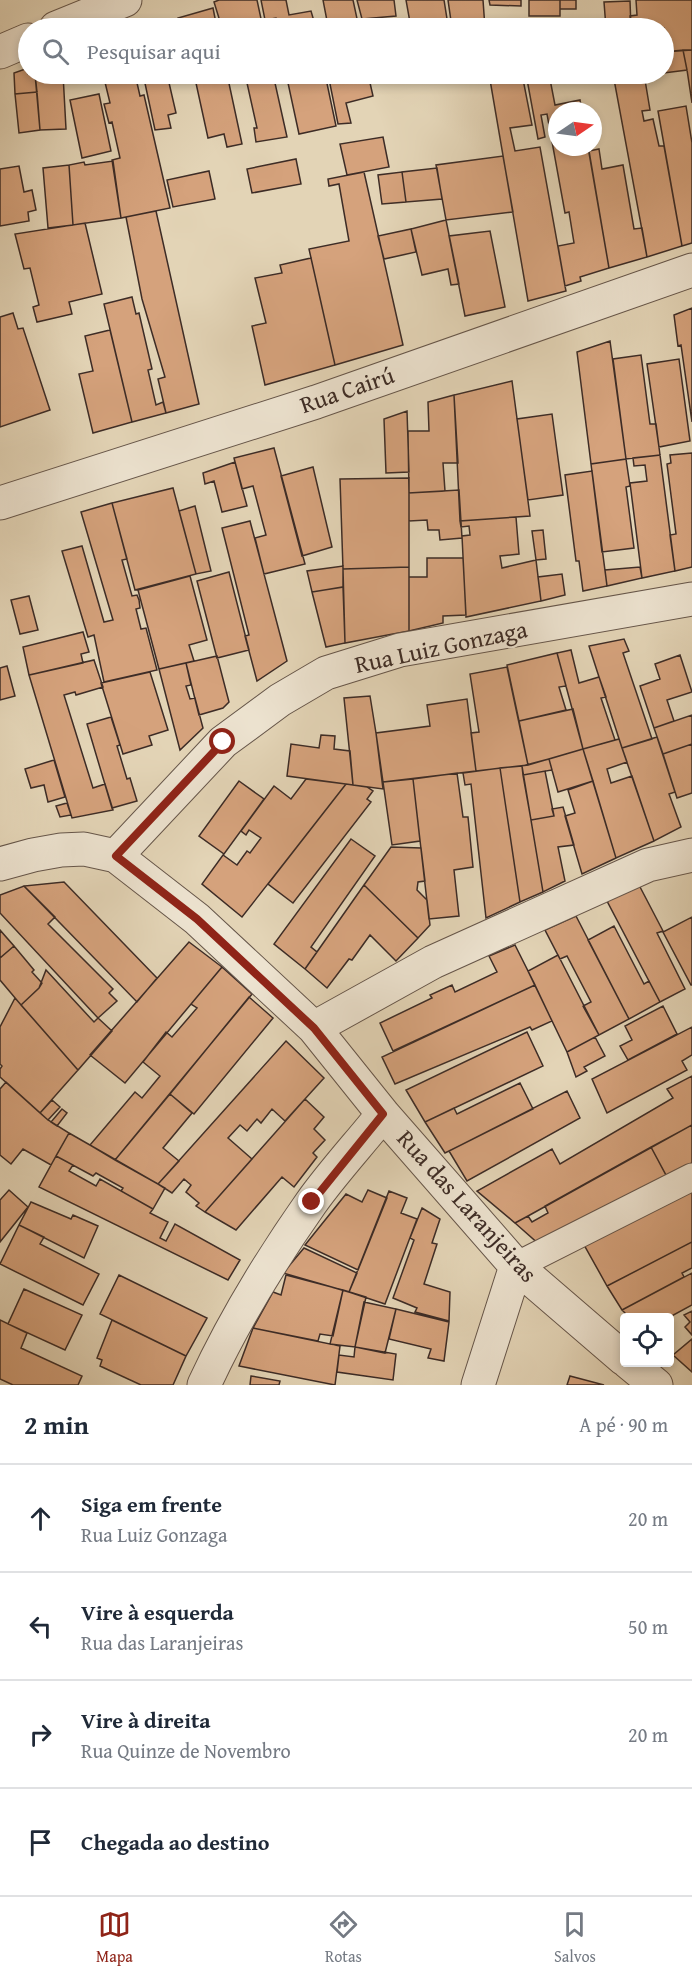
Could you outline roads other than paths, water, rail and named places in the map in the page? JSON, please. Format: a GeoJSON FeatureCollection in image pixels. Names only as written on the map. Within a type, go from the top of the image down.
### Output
{"type":"FeatureCollection","features":[{"type":"Feature","properties":{"kind":"street"},"geometry":{"type":"LineString","coordinates":[[81,18],[125,0]]}},
{"type":"Feature","properties":{"kind":"street"},"geometry":{"type":"LineString","coordinates":[[0,52],[18,44]]}},
{"type":"Feature","properties":{"kind":"street","name":"Rua Cairú"},"geometry":{"type":"LineString","coordinates":[[0,503],[316,402],[692,270]]}},
{"type":"Feature","properties":{"kind":"street","name":"Rua Luiz Gonzaga"},"geometry":{"type":"LineString","coordinates":[[116,856],[223,742],[280,700],[326,673],[400,650],[692,599]]}},
{"type":"Feature","properties":{"kind":"street","name":"Rua das Laranjeiras"},"geometry":{"type":"LineString","coordinates":[[0,864],[61,850],[84,849],[116,856],[197,919],[314,1028],[383,1114],[516,1266],[620,1356]]}},
{"type":"Feature","properties":{"kind":"street"},"geometry":{"type":"LineString","coordinates":[[314,1028],[433,962],[648,865],[692,855]]}},
{"type":"Feature","properties":{"kind":"street"},"geometry":{"type":"LineString","coordinates":[[204,1385],[254,1292],[312,1202],[383,1114]]}},
{"type":"Feature","properties":{"kind":"street"},"geometry":{"type":"LineString","coordinates":[[478,1385],[516,1266]]}},
{"type":"Feature","properties":{"kind":"street"},"geometry":{"type":"LineString","coordinates":[[634,1367],[656,1385]]}},
{"type":"Feature","properties":{"kind":"lane"},"geometry":{"type":"LineString","coordinates":[[516,1266],[692,1177]]}}]}
